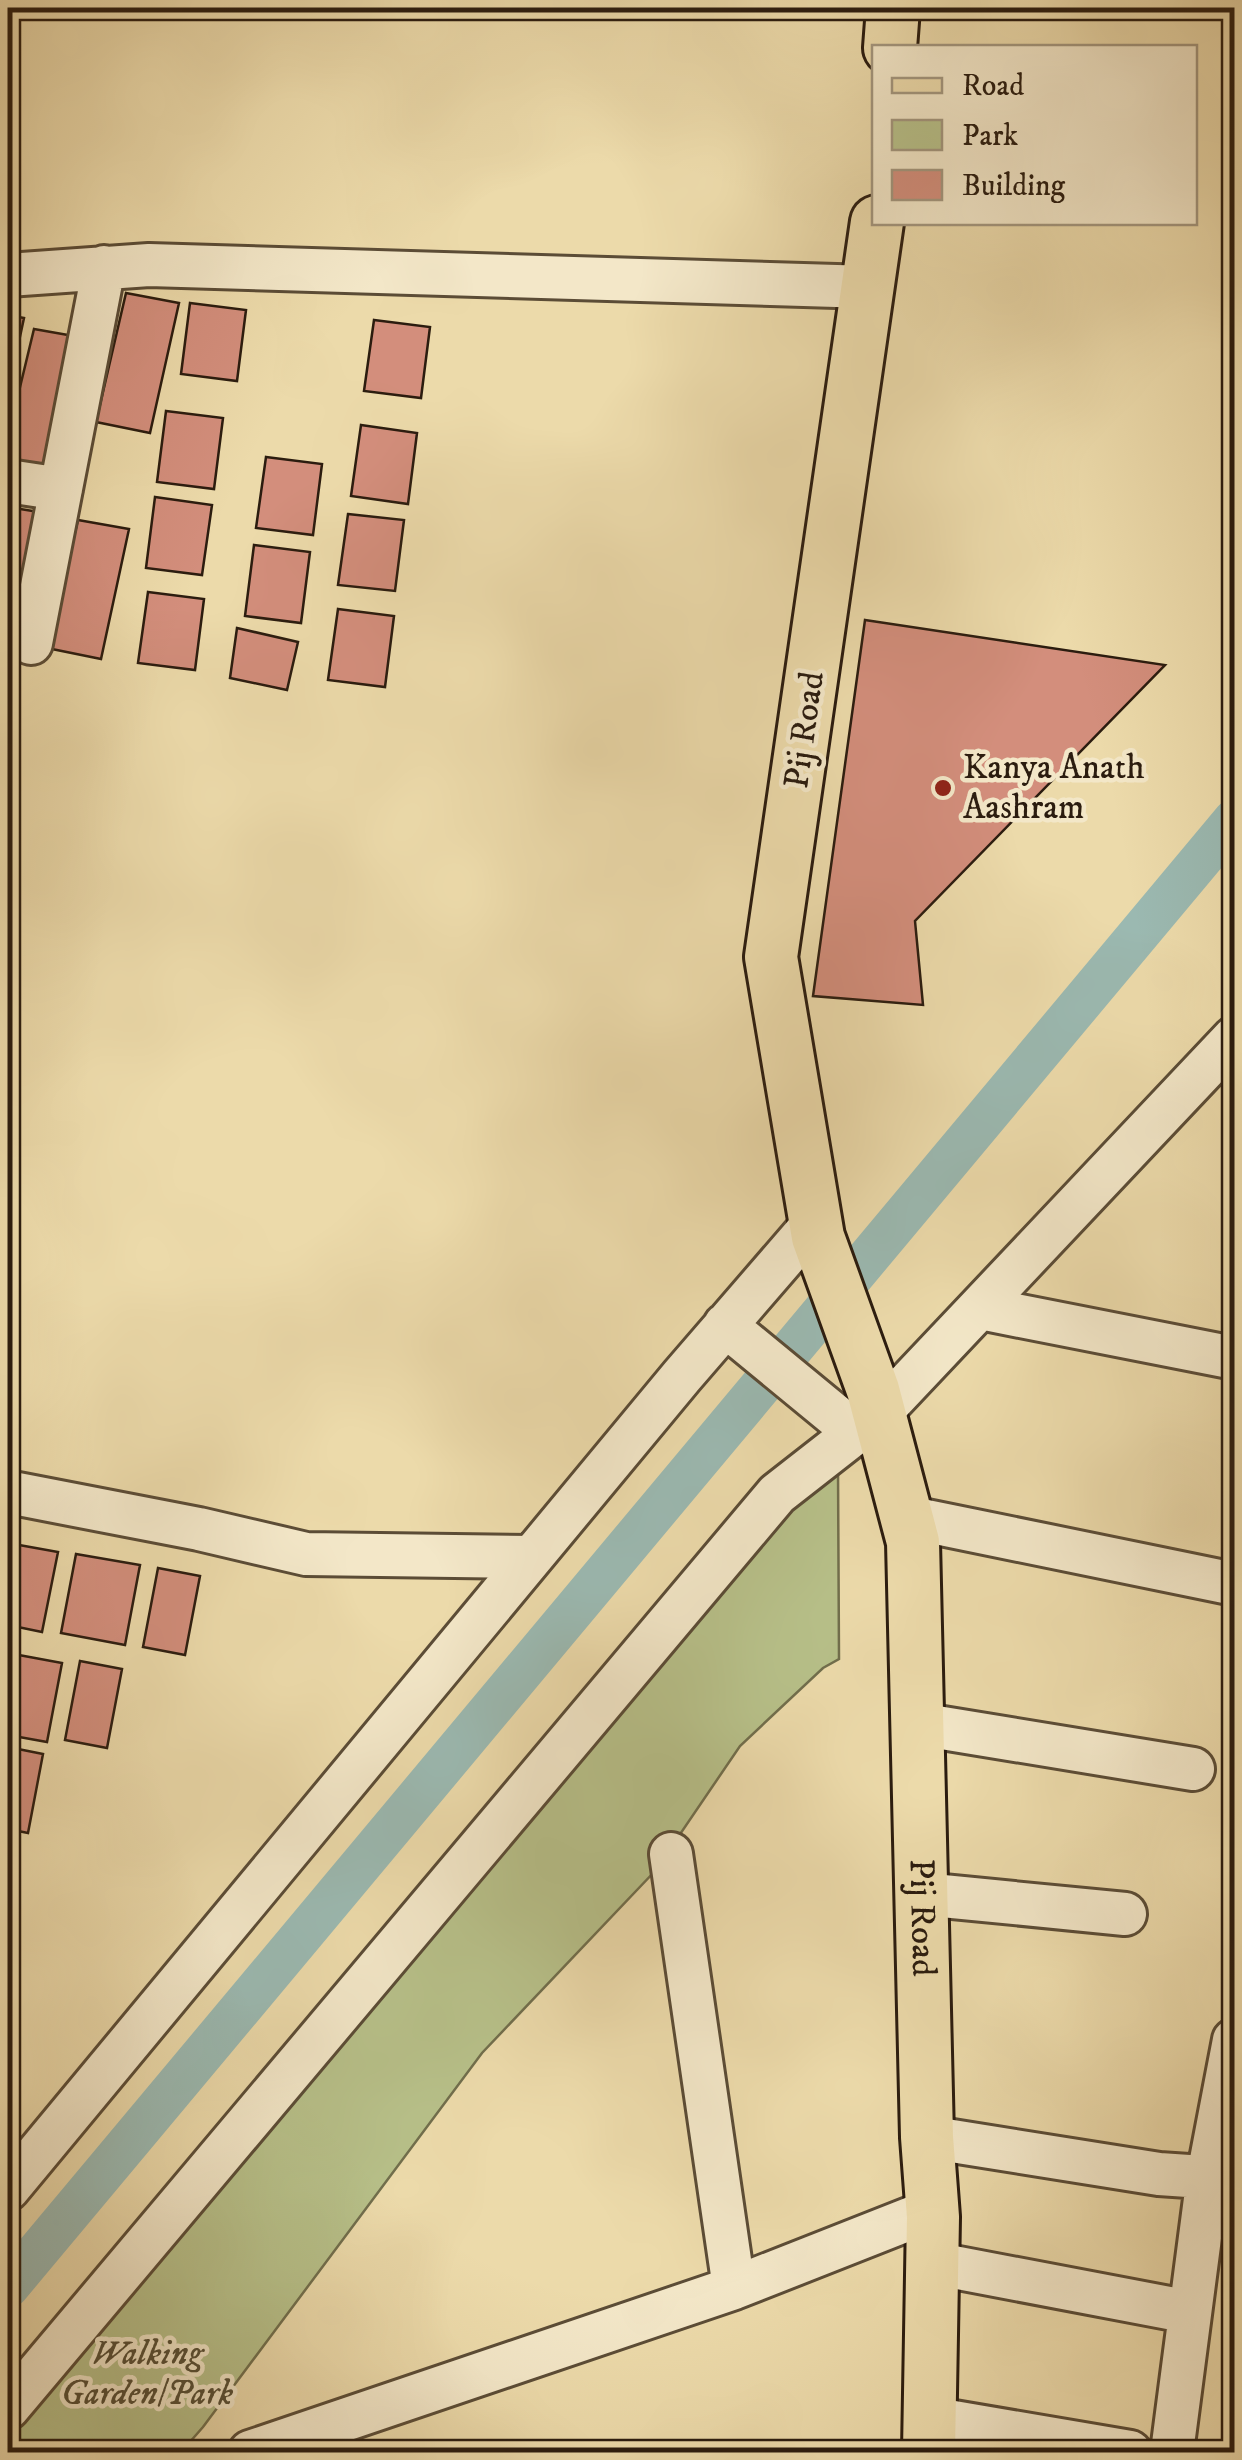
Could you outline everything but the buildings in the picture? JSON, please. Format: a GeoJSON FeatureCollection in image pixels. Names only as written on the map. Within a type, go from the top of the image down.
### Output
{"type":"FeatureCollection","features":[{"type":"Feature","properties":{"kind":"main road"},"geometry":{"type":"LineString","coordinates":[[890,45],[892,8]]}},
{"type":"Feature","properties":{"kind":"main road","name":"Pij Road"},"geometry":{"type":"LineString","coordinates":[[877,225],[771,958],[817,1230],[862,1414],[913,1542],[932,2210],[930,2435]]}},
{"type":"Feature","properties":{"kind":"street"},"geometry":{"type":"LineString","coordinates":[[8,276],[149,265],[870,287]]}},
{"type":"Feature","properties":{"kind":"street"},"geometry":{"type":"LineString","coordinates":[[31,643],[104,267]]}},
{"type":"Feature","properties":{"kind":"street"},"geometry":{"type":"LineString","coordinates":[[8,481],[61,489]]}},
{"type":"Feature","properties":{"kind":"street"},"geometry":{"type":"LineString","coordinates":[[8,2408],[778,1494],[980,1308],[1234,1038]]}},
{"type":"Feature","properties":{"kind":"street"},"geometry":{"type":"LineString","coordinates":[[8,2189],[531,1557],[817,1230]]}},
{"type":"Feature","properties":{"kind":"street"},"geometry":{"type":"LineString","coordinates":[[980,1308],[1234,1358]]}},
{"type":"Feature","properties":{"kind":"street"},"geometry":{"type":"LineString","coordinates":[[732,1330],[862,1414]]}},
{"type":"Feature","properties":{"kind":"street"},"geometry":{"type":"LineString","coordinates":[[8,1492],[306,1554],[531,1557]]}},
{"type":"Feature","properties":{"kind":"street"},"geometry":{"type":"LineString","coordinates":[[906,1518],[1234,1584]]}},
{"type":"Feature","properties":{"kind":"street"},"geometry":{"type":"LineString","coordinates":[[918,1724],[1193,1769]]}},
{"type":"Feature","properties":{"kind":"street"},"geometry":{"type":"LineString","coordinates":[[671,1854],[734,2288]]}},
{"type":"Feature","properties":{"kind":"street"},"geometry":{"type":"LineString","coordinates":[[922,1894],[1125,1914]]}},
{"type":"Feature","properties":{"kind":"street"},"geometry":{"type":"LineString","coordinates":[[1172,2452],[1190,2312],[1221,2178],[1234,2040]]}},
{"type":"Feature","properties":{"kind":"street"},"geometry":{"type":"LineString","coordinates":[[927,2136],[1159,2174],[1221,2178]]}},
{"type":"Feature","properties":{"kind":"street"},"geometry":{"type":"LineString","coordinates":[[250,2452],[311,2442],[734,2288],[932,2210]]}},
{"type":"Feature","properties":{"kind":"street"},"geometry":{"type":"LineString","coordinates":[[932,2263],[1190,2312]]}},
{"type":"Feature","properties":{"kind":"street"},"geometry":{"type":"LineString","coordinates":[[930,2435],[1130,2452]]}},
{"type":"Feature","properties":{"kind":"green space","name":"Walking Garden/Park"},"geometry":{"type":"Polygon","coordinates":[[[838,1467],[839,1659],[823,1668],[740,1746],[655,1871],[482,2053],[203,2427],[181,2452],[8,2452],[8,2422],[125,2279],[589,1751],[787,1503],[838,1467]]]}},
{"type":"Feature","properties":{"kind":"waterway"},"geometry":{"type":"LineString","coordinates":[[8,2287],[1234,820]]}},
{"type":"Feature","properties":{"kind":"place","name":"Kanya Anath Aashram"},"geometry":{"type":"Point","coordinates":[943,788]}}]}
